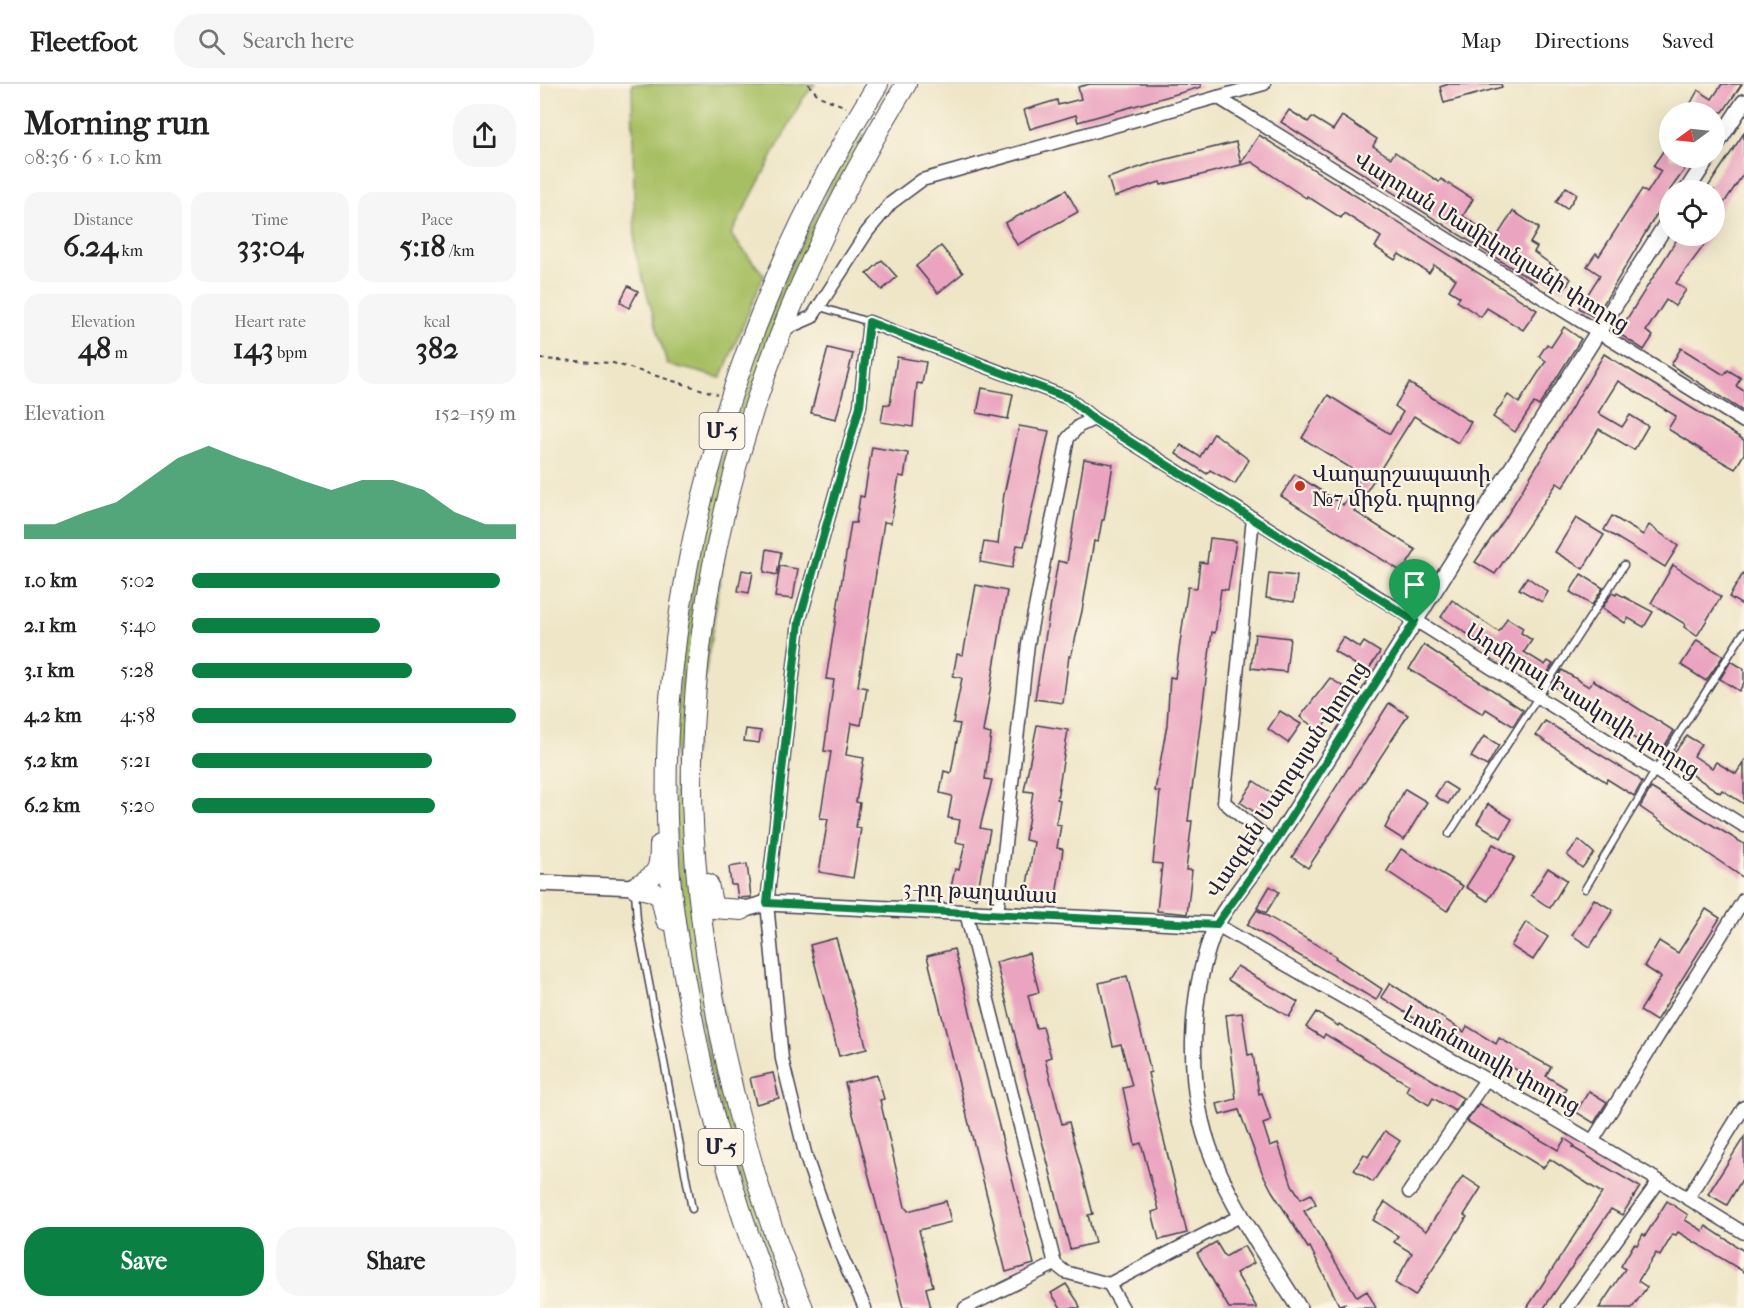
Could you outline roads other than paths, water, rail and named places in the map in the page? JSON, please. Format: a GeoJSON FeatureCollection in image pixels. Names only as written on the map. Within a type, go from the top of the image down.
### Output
{"type":"FeatureCollection","features":[{"type":"Feature","properties":{"kind":"highway","name":"Մ-5"},"geometry":{"type":"LineString","coordinates":[[776,1308],[729,1178],[700,1068],[672,898],[668,807],[671,694],[681,611],[696,524],[731,400],[777,276],[815,195],[860,112],[878,84]]}},
{"type":"Feature","properties":{"kind":"highway","name":"Մ-5"},"geometry":{"type":"LineString","coordinates":[[802,1308],[754,1172],[736,1106],[716,1010],[696,882],[692,779],[697,677],[714,561],[745,434],[782,330],[823,234],[882,123],[906,84]]}},
{"type":"Feature","properties":{"kind":"highway"},"geometry":{"type":"LineString","coordinates":[[860,112],[882,123]]}},
{"type":"Feature","properties":{"kind":"highway"},"geometry":{"type":"LineString","coordinates":[[692,779],[711,905],[717,910],[742,910]]}},
{"type":"Feature","properties":{"kind":"highway"},"geometry":{"type":"LineString","coordinates":[[635,887],[652,878],[660,867],[660,844],[668,807]]}},
{"type":"Feature","properties":{"kind":"highway"},"geometry":{"type":"LineString","coordinates":[[635,887],[652,891],[661,897],[669,934],[685,980]]}},
{"type":"Feature","properties":{"kind":"highway"},"geometry":{"type":"LineString","coordinates":[[716,1010],[717,970],[713,930],[716,925],[742,910]]}},
{"type":"Feature","properties":{"kind":"street"},"geometry":{"type":"LineString","coordinates":[[782,330],[812,317],[867,232],[891,203],[922,180],[1264,84]]}},
{"type":"Feature","properties":{"kind":"street","name":"Վարդան Մամիկոնյանի փողոց"},"geometry":{"type":"LineString","coordinates":[[1217,97],[1744,422]]}},
{"type":"Feature","properties":{"kind":"street"},"geometry":{"type":"LineString","coordinates":[[1725,131],[1744,102]]}},
{"type":"Feature","properties":{"kind":"street","name":"Վազգեն Սարգսյան փողոց"},"geometry":{"type":"LineString","coordinates":[[1299,1308],[1242,1215],[1212,1158],[1200,1112],[1192,1053],[1197,995],[1216,925],[1274,844],[1659,235]]}},
{"type":"Feature","properties":{"kind":"street"},"geometry":{"type":"LineString","coordinates":[[865,1308],[836,1244],[806,1157],[782,1059],[767,903],[799,622],[860,406],[869,322]]}},
{"type":"Feature","properties":{"kind":"street","name":"Ադմիրալ Իսակովի փողոց"},"geometry":{"type":"LineString","coordinates":[[869,322],[1068,398],[1094,419],[1744,826]]}},
{"type":"Feature","properties":{"kind":"street"},"geometry":{"type":"LineString","coordinates":[[997,914],[1028,644],[1065,450],[1068,438],[1079,426],[1094,419]]}},
{"type":"Feature","properties":{"kind":"street"},"geometry":{"type":"LineString","coordinates":[[1253,518],[1224,802],[1274,844]]}},
{"type":"Feature","properties":{"kind":"street"},"geometry":{"type":"LineString","coordinates":[[540,883],[635,887]]}},
{"type":"Feature","properties":{"kind":"street"},"geometry":{"type":"LineString","coordinates":[[1593,1140],[1744,899]]}},
{"type":"Feature","properties":{"kind":"street","name":"3-րդ թաղամաս"},"geometry":{"type":"LineString","coordinates":[[742,910],[767,903],[1216,925]]}},
{"type":"Feature","properties":{"kind":"street"},"geometry":{"type":"LineString","coordinates":[[966,913],[1055,1264],[1065,1272],[1109,1284],[1242,1215]]}},
{"type":"Feature","properties":{"kind":"street","name":"Լոմոնոսովի փողոց"},"geometry":{"type":"LineString","coordinates":[[1216,925],[1485,1081],[1593,1140],[1744,1233]]}},
{"type":"Feature","properties":{"kind":"street"},"geometry":{"type":"LineString","coordinates":[[1409,1192],[1485,1081]]}},
{"type":"Feature","properties":{"kind":"street"},"geometry":{"type":"LineString","coordinates":[[1688,1198],[1744,1107]]}},
{"type":"Feature","properties":{"kind":"street"},"geometry":{"type":"LineString","coordinates":[[1567,1308],[1659,1181]]}},
{"type":"Feature","properties":{"kind":"street"},"geometry":{"type":"LineString","coordinates":[[965,1308],[1055,1264]]}},
{"type":"Feature","properties":{"kind":"street"},"geometry":{"type":"LineString","coordinates":[[1109,1284],[1124,1308]]}},
{"type":"Feature","properties":{"kind":"lane"},"geometry":{"type":"LineString","coordinates":[[820,307],[869,322]]}},
{"type":"Feature","properties":{"kind":"lane"},"geometry":{"type":"LineString","coordinates":[[1449,834],[1624,565]]}},
{"type":"Feature","properties":{"kind":"lane"},"geometry":{"type":"LineString","coordinates":[[1585,890],[1655,771],[1744,632]]}},
{"type":"Feature","properties":{"kind":"lane"},"geometry":{"type":"LineString","coordinates":[[635,887],[637,920],[692,1209]]}},
{"type":"Feature","properties":{"kind":"place","name":"Վաղարշապատի №7 միջն. դպրոց"},"geometry":{"type":"Point","coordinates":[1300,486]}}]}
